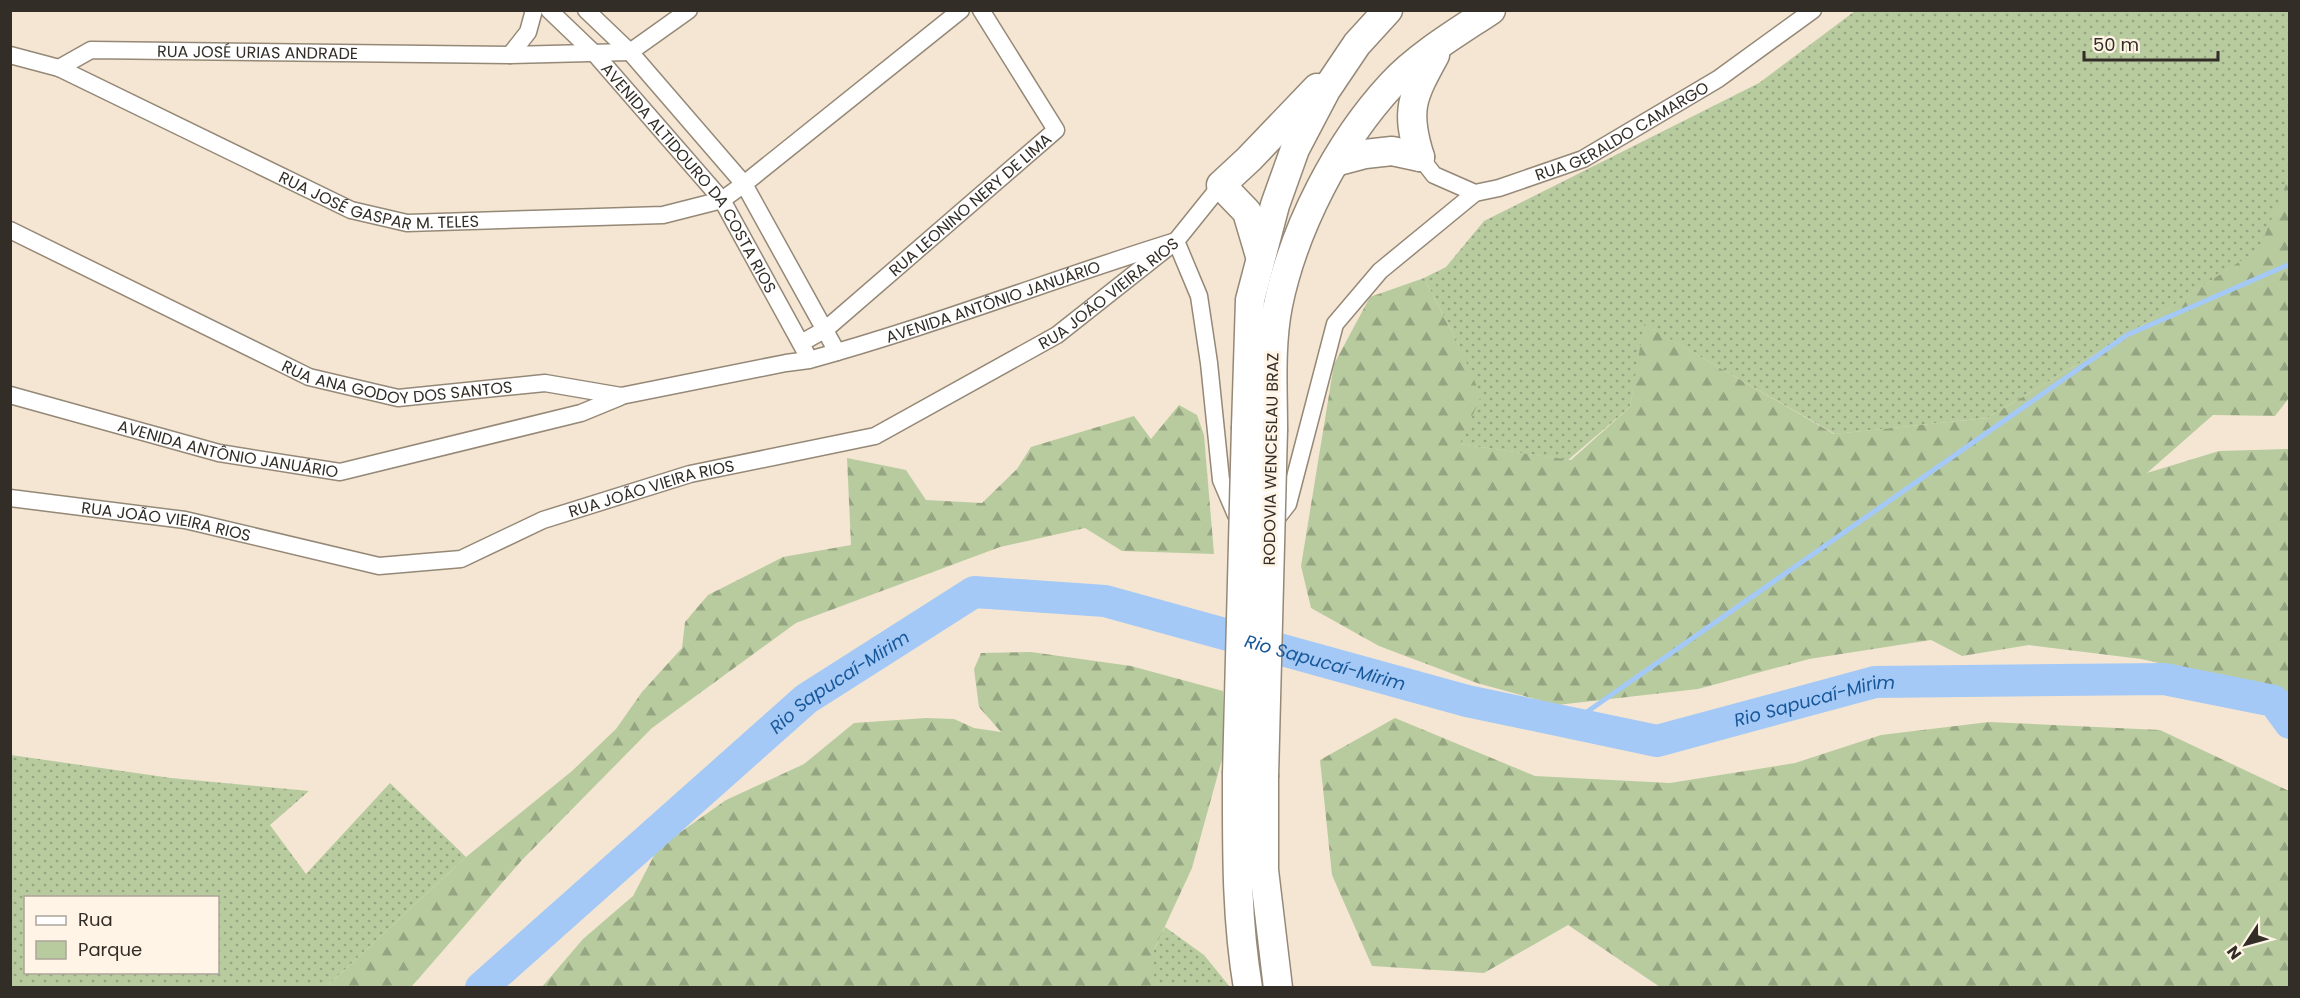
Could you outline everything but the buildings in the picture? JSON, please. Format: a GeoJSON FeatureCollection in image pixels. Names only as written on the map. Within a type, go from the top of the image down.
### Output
{"type":"FeatureCollection","features":[{"type":"Feature","properties":{"kind":"highway","name":"RODOVIA WENCESLAU BRAZ"},"geometry":{"type":"LineString","coordinates":[[1248,987],[1242,951],[1238,873],[1250,776],[1259,428],[1250,300],[1260,255],[1295,148],[1326,90],[1357,44],[1388,10]]}},
{"type":"Feature","properties":{"kind":"highway","name":"RODOVIA WENCESLAU BRAZ"},"geometry":{"type":"LineString","coordinates":[[1259,428],[1278,306],[1293,252],[1311,208],[1335,162],[1360,122],[1394,82],[1442,43],[1491,10]]}},
{"type":"Feature","properties":{"kind":"highway"},"geometry":{"type":"LineString","coordinates":[[1335,162],[1365,154],[1392,151],[1420,157],[1413,135],[1411,110],[1417,88],[1442,43]]}},
{"type":"Feature","properties":{"kind":"highway"},"geometry":{"type":"LineString","coordinates":[[1260,255],[1247,213],[1221,185],[1249,159],[1357,44]]}},
{"type":"Feature","properties":{"kind":"highway","name":"RODOVIA WENCESLAU BRAZ"},"geometry":{"type":"LineString","coordinates":[[1250,776],[1278,987]]}},
{"type":"Feature","properties":{"kind":"street"},"geometry":{"type":"LineString","coordinates":[[510,55],[528,32],[534,10]]}},
{"type":"Feature","properties":{"kind":"street","name":"AVENIDA ALTIDOURO DA COSTA RIOS"},"geometry":{"type":"LineString","coordinates":[[549,10],[595,54],[722,200],[809,360]]}},
{"type":"Feature","properties":{"kind":"street","name":"AVENIDA ALTIDOURO DA COSTA RIOS"},"geometry":{"type":"LineString","coordinates":[[586,10],[630,52],[744,184],[826,328],[837,352]]}},
{"type":"Feature","properties":{"kind":"street"},"geometry":{"type":"LineString","coordinates":[[630,52],[689,10]]}},
{"type":"Feature","properties":{"kind":"street"},"geometry":{"type":"LineString","coordinates":[[722,200],[961,10]]}},
{"type":"Feature","properties":{"kind":"street","name":"RUA LEONINO NERY DE LIMA"},"geometry":{"type":"LineString","coordinates":[[801,343],[826,328],[1056,130],[981,10]]}},
{"type":"Feature","properties":{"kind":"street","name":"RUA GERALDO CAMARGO"},"geometry":{"type":"LineString","coordinates":[[1475,193],[1499,188],[1583,159],[1718,80],[1813,10]]}},
{"type":"Feature","properties":{"kind":"street","name":"RUA JOSÉ URIAS ANDRADE"},"geometry":{"type":"LineString","coordinates":[[59,68],[91,50],[510,55],[630,52]]}},
{"type":"Feature","properties":{"kind":"street"},"geometry":{"type":"LineString","coordinates":[[10,55],[59,68]]}},
{"type":"Feature","properties":{"kind":"street","name":"RUA JOSÉ GASPAR M. TELES"},"geometry":{"type":"LineString","coordinates":[[59,68],[351,210],[407,224],[663,215],[722,200]]}},
{"type":"Feature","properties":{"kind":"street"},"geometry":{"type":"LineString","coordinates":[[1176,241],[1199,296],[1221,480],[1236,515],[1249,524],[1261,524],[1277,518],[1288,504],[1335,324],[1380,271],[1475,193],[1434,175],[1420,157]]}},
{"type":"Feature","properties":{"kind":"street","name":"RUA JOÃO VIEIRA RIOS"},"geometry":{"type":"LineString","coordinates":[[10,498],[185,520],[379,566],[461,559],[543,520],[690,474],[875,436],[1057,335],[1176,241],[1221,185]]}},
{"type":"Feature","properties":{"kind":"street","name":"RUA ANA GODOY DOS SANTOS"},"geometry":{"type":"LineString","coordinates":[[10,230],[309,377],[398,398],[545,383],[621,396],[809,360]]}},
{"type":"Feature","properties":{"kind":"street","name":"AVENIDA ANTÔNIO JANUÁRIO"},"geometry":{"type":"LineString","coordinates":[[809,360],[1176,241]]}},
{"type":"Feature","properties":{"kind":"street","name":"AVENIDA ANTÔNIO JANUÁRIO"},"geometry":{"type":"LineString","coordinates":[[10,395],[219,453],[340,472],[582,413],[621,396]]}},
{"type":"Feature","properties":{"kind":"green space"},"geometry":{"type":"Polygon","coordinates":[[[1855,11],[2289,11],[2289,177],[2260,249],[2127,335],[1987,418],[1835,434],[1645,325],[1630,407],[1568,460],[1459,444],[1459,345],[1424,278],[1446,267],[1484,221],[1759,83],[1855,11]]]}},
{"type":"Feature","properties":{"kind":"green space"},"geometry":{"type":"Polygon","coordinates":[[[2289,177],[2289,398],[2275,416],[2213,415],[2147,473],[2219,451],[2289,449],[2289,705],[2260,686],[2141,659],[2029,645],[1962,656],[1931,640],[1809,659],[1698,689],[1557,705],[1477,683],[1379,646],[1311,608],[1301,566],[1334,364],[1370,297],[1424,278],[1459,345],[1481,396],[1460,444],[1571,460],[1630,407],[1644,324],[1834,434],[1987,418],[2127,335],[2259,249],[2289,177]]]}},
{"type":"Feature","properties":{"kind":"green space"},"geometry":{"type":"Polygon","coordinates":[[[1179,405],[1197,415],[1204,435],[1214,554],[1122,551],[1085,528],[1000,547],[796,623],[652,728],[522,860],[413,985],[409,988],[326,987],[466,857],[572,771],[616,729],[642,692],[682,648],[685,622],[708,595],[783,557],[851,545],[847,458],[906,470],[926,500],[982,503],[1017,469],[1031,447],[1134,416],[1151,439],[1179,405]]]}},
{"type":"Feature","properties":{"kind":"green space"},"geometry":{"type":"Polygon","coordinates":[[[1031,652],[1131,666],[1223,691],[1224,752],[1192,868],[1154,950],[1154,987],[541,988],[583,939],[633,896],[658,848],[726,800],[804,764],[854,723],[926,718],[954,719],[974,728],[1001,732],[979,707],[974,669],[981,653],[1031,652]]]}},
{"type":"Feature","properties":{"kind":"green space"},"geometry":{"type":"Polygon","coordinates":[[[1395,718],[1535,776],[1670,783],[1795,763],[1881,735],[1989,722],[2160,730],[2289,791],[2289,987],[1660,987],[1568,925],[1484,973],[1372,966],[1332,875],[1320,760],[1395,718]]]}},
{"type":"Feature","properties":{"kind":"green space"},"geometry":{"type":"Polygon","coordinates":[[[11,755],[171,778],[309,791],[270,825],[306,874],[390,783],[466,857],[326,987],[11,988],[11,755]]]}},
{"type":"Feature","properties":{"kind":"green space"},"geometry":{"type":"Polygon","coordinates":[[[1165,927],[1204,955],[1230,987],[1154,988],[1154,950],[1165,927]]]}},
{"type":"Feature","properties":{"kind":"waterway"},"geometry":{"type":"LineString","coordinates":[[1571,723],[2127,335],[2290,264]]}},
{"type":"Feature","properties":{"kind":"waterway","name":"Rio Sapucaí-Mirim"},"geometry":{"type":"LineString","coordinates":[[481,988],[806,699],[974,592],[1105,601],[1467,701],[1657,741],[1875,682],[2164,679],[2274,701],[2290,723]]}}]}
